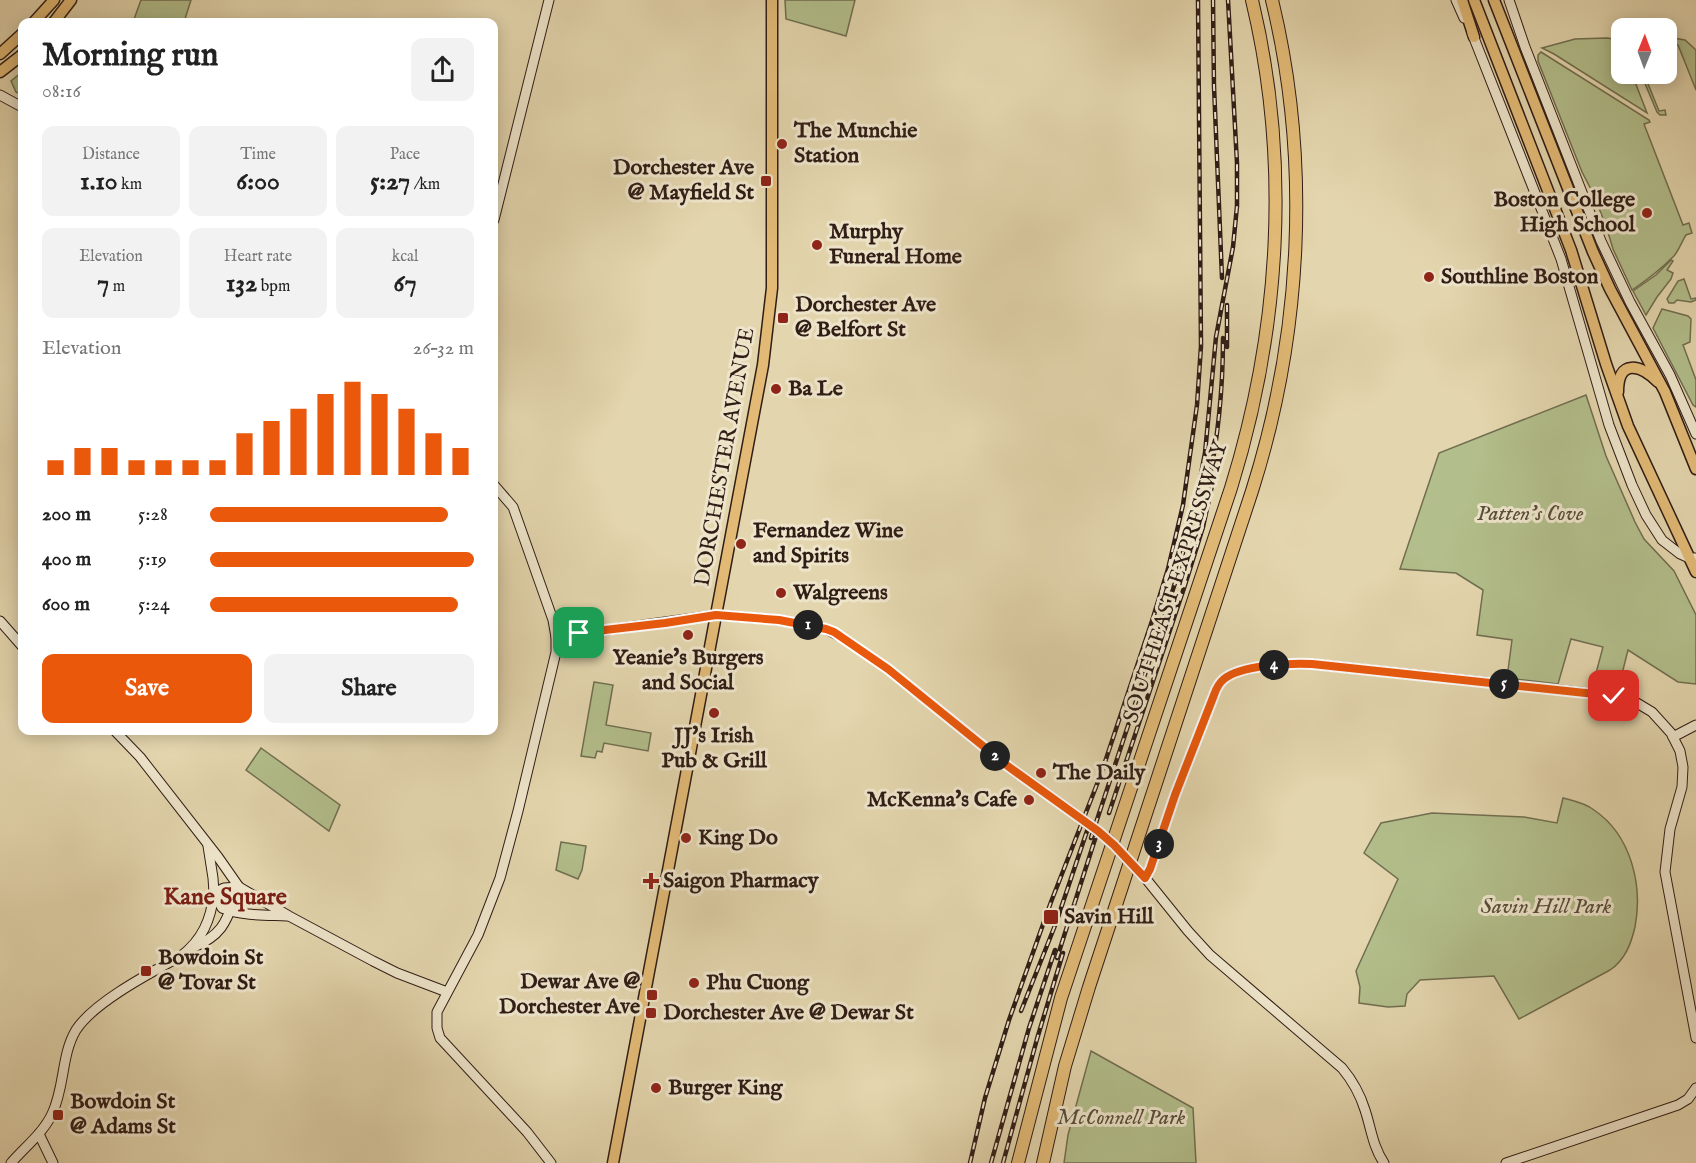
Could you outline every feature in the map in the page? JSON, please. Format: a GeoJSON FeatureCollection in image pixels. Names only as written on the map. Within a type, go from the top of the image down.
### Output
{"type":"FeatureCollection","features":[{"type":"Feature","properties":{"kind":"highway","name":"SOUTHEAST EXPRESSWAY"},"geometry":{"type":"LineString","coordinates":[[1018,1163],[1061,998],[1227,501],[1244,446],[1258,386],[1272,293],[1276,188],[1269,94],[1252,0]]}},
{"type":"Feature","properties":{"kind":"highway","name":"SOUTHEAST EXPRESSWAY"},"geometry":{"type":"LineString","coordinates":[[1043,1163],[1065,1066],[1086,996],[1248,505],[1266,445],[1279,383],[1291,301],[1296,206],[1289,95],[1281,40],[1272,0]]}},
{"type":"Feature","properties":{"kind":"main road"},"geometry":{"type":"LineString","coordinates":[[38,18],[54,0]]}},
{"type":"Feature","properties":{"kind":"main road"},"geometry":{"type":"LineString","coordinates":[[57,18],[71,0]]}},
{"type":"Feature","properties":{"kind":"main road","name":"DORCHESTER AVENUE"},"geometry":{"type":"LineString","coordinates":[[613,1163],[763,365],[772,283],[772,0]]}},
{"type":"Feature","properties":{"kind":"main road"},"geometry":{"type":"LineString","coordinates":[[1462,0],[1474,36]]}},
{"type":"Feature","properties":{"kind":"main road"},"geometry":{"type":"LineString","coordinates":[[1474,0],[1571,250],[1619,403],[1633,439],[1694,556],[1696,572]]}},
{"type":"Feature","properties":{"kind":"main road"},"geometry":{"type":"LineString","coordinates":[[1495,1],[1598,265],[1665,392],[1696,469]]}},
{"type":"Feature","properties":{"kind":"main road"},"geometry":{"type":"LineString","coordinates":[[0,54],[18,38]]}},
{"type":"Feature","properties":{"kind":"main road"},"geometry":{"type":"LineString","coordinates":[[0,72],[18,58]]}},
{"type":"Feature","properties":{"kind":"main road"},"geometry":{"type":"LineString","coordinates":[[1619,403],[1619,378],[1622,372],[1629,368],[1643,370],[1657,381],[1665,392]]}},
{"type":"Feature","properties":{"kind":"street"},"geometry":{"type":"LineString","coordinates":[[498,204],[549,0]]}},
{"type":"Feature","properties":{"kind":"street"},"geometry":{"type":"LineString","coordinates":[[1456,0],[1474,36],[1563,266],[1609,425],[1628,474],[1644,510],[1662,540],[1676,552],[1694,556]]}},
{"type":"Feature","properties":{"kind":"street"},"geometry":{"type":"LineString","coordinates":[[1509,0],[1525,47],[1601,241],[1630,302],[1670,375],[1696,434]]}},
{"type":"Feature","properties":{"kind":"street"},"geometry":{"type":"LineString","coordinates":[[0,95],[18,105]]}},
{"type":"Feature","properties":{"kind":"street"},"geometry":{"type":"LineString","coordinates":[[498,490],[513,507],[553,620],[556,652],[500,878],[482,927],[437,1012],[436,1028],[440,1038],[527,1132],[551,1163]]}},
{"type":"Feature","properties":{"kind":"street"},"geometry":{"type":"LineString","coordinates":[[556,637],[716,615],[779,620],[834,632],[888,669],[1009,767],[1108,840],[1143,876],[1204,949],[1334,1060],[1349,1078],[1363,1103],[1374,1144],[1384,1163]]}},
{"type":"Feature","properties":{"kind":"street"},"geometry":{"type":"LineString","coordinates":[[0,621],[18,641]]}},
{"type":"Feature","properties":{"kind":"street"},"geometry":{"type":"LineString","coordinates":[[1143,876],[1150,869],[1175,795],[1218,686],[1225,678],[1237,672],[1275,665],[1300,664],[1621,697],[1652,712],[1673,737],[1682,762],[1682,781],[1664,867],[1696,1038]]}},
{"type":"Feature","properties":{"kind":"street"},"geometry":{"type":"LineString","coordinates":[[1673,737],[1696,725]]}},
{"type":"Feature","properties":{"kind":"street"},"geometry":{"type":"LineString","coordinates":[[119,735],[140,758],[239,887],[289,916],[397,972],[447,992]]}},
{"type":"Feature","properties":{"kind":"street"},"geometry":{"type":"LineString","coordinates":[[11,1163],[39,1134],[52,1113],[70,1041],[89,1014],[106,1001],[181,956],[201,936],[208,921],[214,894],[208,844]]}},
{"type":"Feature","properties":{"kind":"street"},"geometry":{"type":"LineString","coordinates":[[214,894],[224,888],[239,887]]}},
{"type":"Feature","properties":{"kind":"street"},"geometry":{"type":"LineString","coordinates":[[219,931],[239,887]]}},
{"type":"Feature","properties":{"kind":"street"},"geometry":{"type":"LineString","coordinates":[[214,894],[222,908],[250,915]]}},
{"type":"Feature","properties":{"kind":"street"},"geometry":{"type":"LineString","coordinates":[[190,948],[203,943],[233,921],[250,915],[289,916]]}},
{"type":"Feature","properties":{"kind":"street"},"geometry":{"type":"LineString","coordinates":[[1506,1163],[1678,1105],[1688,1099],[1696,1088]]}},
{"type":"Feature","properties":{"kind":"street"},"geometry":{"type":"LineString","coordinates":[[39,1134],[53,1163]]}},
{"type":"Feature","properties":{"kind":"green space"},"geometry":{"type":"Polygon","coordinates":[[[141,0],[191,0],[185,18],[134,18],[141,0]]]}},
{"type":"Feature","properties":{"kind":"green space"},"geometry":{"type":"Polygon","coordinates":[[[785,0],[855,0],[846,36],[786,19],[785,0]]]}},
{"type":"Feature","properties":{"kind":"green space"},"geometry":{"type":"Polygon","coordinates":[[[1575,39],[1611,39],[1611,84],[1636,84],[1647,113],[1542,48],[1575,39]]]}},
{"type":"Feature","properties":{"kind":"green space"},"geometry":{"type":"Polygon","coordinates":[[[1677,39],[1685,40],[1696,50],[1696,90],[1677,39]]]}},
{"type":"Feature","properties":{"kind":"green space"},"geometry":{"type":"Polygon","coordinates":[[[1541,52],[1649,120],[1650,122],[1644,124],[1683,225],[1689,223],[1692,233],[1686,235],[1674,256],[1632,290],[1613,249],[1594,195],[1582,172],[1538,61],[1538,55],[1541,52]]]}},
{"type":"Feature","properties":{"kind":"green space"},"geometry":{"type":"Polygon","coordinates":[[[18,75],[18,93],[16,92],[11,81],[18,75]]]}},
{"type":"Feature","properties":{"kind":"green space"},"geometry":{"type":"Polygon","coordinates":[[[1645,84],[1648,84],[1659,111],[1665,110],[1666,115],[1660,115],[1645,84]]]}},
{"type":"Feature","properties":{"kind":"green space"},"geometry":{"type":"Polygon","coordinates":[[[1671,260],[1673,261],[1667,270],[1673,273],[1671,279],[1646,315],[1633,291],[1656,275],[1671,260]]]}},
{"type":"Feature","properties":{"kind":"green space"},"geometry":{"type":"Polygon","coordinates":[[[1684,279],[1691,299],[1696,298],[1696,300],[1691,302],[1677,300],[1669,303],[1667,299],[1678,281],[1684,279]]]}},
{"type":"Feature","properties":{"kind":"green space"},"geometry":{"type":"Polygon","coordinates":[[[1662,309],[1688,316],[1691,319],[1690,342],[1683,345],[1696,380],[1696,407],[1653,328],[1662,309]]]}},
{"type":"Feature","properties":{"kind":"green space","name":"Patten's Cove"},"geometry":{"type":"Polygon","coordinates":[[[1586,395],[1606,456],[1635,522],[1644,539],[1674,571],[1696,615],[1696,684],[1678,682],[1628,650],[1618,690],[1592,688],[1603,647],[1571,639],[1558,684],[1507,678],[1512,640],[1477,635],[1483,590],[1456,573],[1400,569],[1439,453],[1586,395]]]}},
{"type":"Feature","properties":{"kind":"green space"},"geometry":{"type":"Polygon","coordinates":[[[594,682],[613,685],[606,725],[651,733],[648,751],[604,743],[602,752],[597,751],[595,758],[581,756],[594,682]]]}},
{"type":"Feature","properties":{"kind":"green space"},"geometry":{"type":"Polygon","coordinates":[[[261,748],[340,805],[329,831],[246,770],[261,748]]]}},
{"type":"Feature","properties":{"kind":"green space","name":"Savin Hill Park"},"geometry":{"type":"Polygon","coordinates":[[[1563,798],[1587,806],[1607,820],[1625,847],[1631,862],[1635,878],[1637,911],[1632,939],[1620,961],[1610,970],[1519,1019],[1494,976],[1420,980],[1407,994],[1405,1006],[1388,1007],[1359,1003],[1360,987],[1356,971],[1398,879],[1364,853],[1381,823],[1432,813],[1524,817],[1557,823],[1563,798]]]}},
{"type":"Feature","properties":{"kind":"green space"},"geometry":{"type":"Polygon","coordinates":[[[561,842],[586,846],[578,879],[556,870],[561,842]]]}},
{"type":"Feature","properties":{"kind":"green space","name":"McConnell Park"},"geometry":{"type":"Polygon","coordinates":[[[1091,1051],[1193,1108],[1196,1163],[1064,1163],[1068,1135],[1091,1051]]]}},
{"type":"Feature","properties":{"kind":"railway"},"geometry":{"type":"LineString","coordinates":[[970,1163],[985,1098],[1009,1020],[1051,902],[1101,774],[1168,569],[1183,505],[1197,405],[1201,346],[1198,0]]}},
{"type":"Feature","properties":{"kind":"railway"},"geometry":{"type":"LineString","coordinates":[[1213,0],[1222,278]]}},
{"type":"Feature","properties":{"kind":"railway"},"geometry":{"type":"LineString","coordinates":[[1091,838],[1176,580],[1195,505],[1205,453],[1216,337],[1233,247],[1237,206],[1237,163],[1228,0]]}},
{"type":"Feature","properties":{"kind":"railway"},"geometry":{"type":"LineString","coordinates":[[1227,305],[1227,347]]}},
{"type":"Feature","properties":{"kind":"railway"},"geometry":{"type":"LineString","coordinates":[[1207,490],[1219,414],[1223,338]]}},
{"type":"Feature","properties":{"kind":"railway"},"geometry":{"type":"LineString","coordinates":[[1109,813],[1185,585],[1203,527],[1213,481]]}},
{"type":"Feature","properties":{"kind":"railway"},"geometry":{"type":"LineString","coordinates":[[1021,1011],[1056,923],[1088,828]]}},
{"type":"Feature","properties":{"kind":"railway"},"geometry":{"type":"LineString","coordinates":[[1057,958],[1097,833]]}},
{"type":"Feature","properties":{"kind":"railway"},"geometry":{"type":"LineString","coordinates":[[991,1163],[1029,1028],[1055,950]]}},
{"type":"Feature","properties":{"kind":"railway"},"geometry":{"type":"LineString","coordinates":[[1003,1163],[1063,953]]}},
{"type":"Feature","properties":{"kind":"place","name":"The Munchie Station"},"geometry":{"type":"Point","coordinates":[782,144]}},
{"type":"Feature","properties":{"kind":"place","name":"Dorchester Ave @ Mayfield St"},"geometry":{"type":"Point","coordinates":[766,181]}},
{"type":"Feature","properties":{"kind":"place","name":"Boston College High School"},"geometry":{"type":"Point","coordinates":[1647,213]}},
{"type":"Feature","properties":{"kind":"place","name":"Murphy Funeral Home"},"geometry":{"type":"Point","coordinates":[817,245]}},
{"type":"Feature","properties":{"kind":"place","name":"Southline Boston"},"geometry":{"type":"Point","coordinates":[1429,277]}},
{"type":"Feature","properties":{"kind":"place","name":"Dorchester Ave @ Belfort St"},"geometry":{"type":"Point","coordinates":[783,318]}},
{"type":"Feature","properties":{"kind":"place","name":"Ba Le"},"geometry":{"type":"Point","coordinates":[776,389]}},
{"type":"Feature","properties":{"kind":"place","name":"Fernandez Wine and Spirits"},"geometry":{"type":"Point","coordinates":[741,544]}},
{"type":"Feature","properties":{"kind":"place","name":"Walgreens"},"geometry":{"type":"Point","coordinates":[781,593]}},
{"type":"Feature","properties":{"kind":"place","name":"Yeanie's Burgers and Social"},"geometry":{"type":"Point","coordinates":[688,635]}},
{"type":"Feature","properties":{"kind":"place","name":"JJ's Irish Pub & Grill"},"geometry":{"type":"Point","coordinates":[714,713]}},
{"type":"Feature","properties":{"kind":"place","name":"The Daily"},"geometry":{"type":"Point","coordinates":[1041,773]}},
{"type":"Feature","properties":{"kind":"place","name":"McKenna's Cafe"},"geometry":{"type":"Point","coordinates":[1029,800]}},
{"type":"Feature","properties":{"kind":"place","name":"King Do"},"geometry":{"type":"Point","coordinates":[686,838]}},
{"type":"Feature","properties":{"kind":"place","name":"Saigon Pharmacy"},"geometry":{"type":"Point","coordinates":[651,881]}},
{"type":"Feature","properties":{"kind":"place","name":"Savin Hill"},"geometry":{"type":"Point","coordinates":[1051,917]}},
{"type":"Feature","properties":{"kind":"place","name":"Bowdoin St @ Tovar St"},"geometry":{"type":"Point","coordinates":[146,971]}},
{"type":"Feature","properties":{"kind":"place","name":"Phu Cuong"},"geometry":{"type":"Point","coordinates":[694,983]}},
{"type":"Feature","properties":{"kind":"place","name":"Dewar Ave @ Dorchester Ave"},"geometry":{"type":"Point","coordinates":[652,995]}},
{"type":"Feature","properties":{"kind":"place","name":"Dorchester Ave @ Dewar St"},"geometry":{"type":"Point","coordinates":[651,1013]}},
{"type":"Feature","properties":{"kind":"place","name":"Burger King"},"geometry":{"type":"Point","coordinates":[656,1088]}},
{"type":"Feature","properties":{"kind":"place","name":"Bowdoin St @ Adams St"},"geometry":{"type":"Point","coordinates":[58,1115]}},
{"type":"Feature","properties":{"kind":"district","name":"Kane Square"},"geometry":{"type":"Point","coordinates":[225,897]}},
{"type":"Feature","properties":{"kind":"route"},"geometry":{"type":"LineString","coordinates":[[579,633],[716,615],[779,620],[834,632],[888,669],[1009,767],[1098,831],[1145,878],[1149,873],[1175,795],[1214,695],[1221,682],[1233,674],[1275,665],[1312,664],[1614,696]]}}]}
